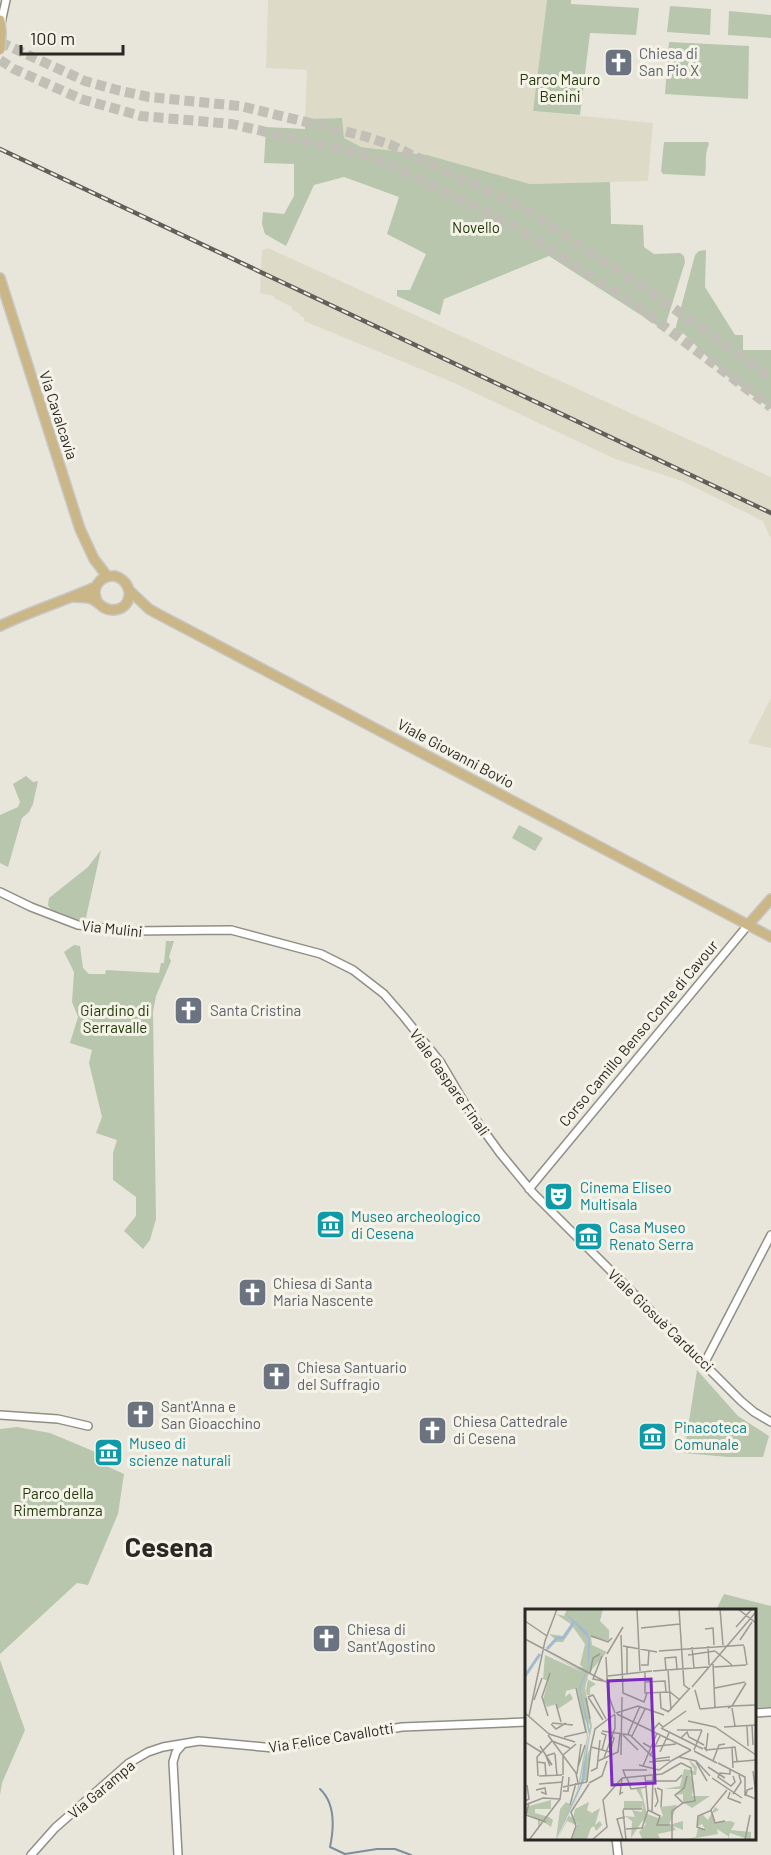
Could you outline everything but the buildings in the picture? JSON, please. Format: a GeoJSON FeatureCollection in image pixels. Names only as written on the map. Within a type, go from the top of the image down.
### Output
{"type":"FeatureCollection","features":[{"type":"Feature","properties":{"kind":"main road"},"geometry":{"type":"LineString","coordinates":[[0,50],[1,25]]}},
{"type":"Feature","properties":{"kind":"main road","name":"Via Cavalcavia"},"geometry":{"type":"LineString","coordinates":[[0,278],[80,529],[94,560],[107,576]]}},
{"type":"Feature","properties":{"kind":"main road","name":"Via Cavalcavia"},"geometry":{"type":"LineString","coordinates":[[94,560],[96,586]]}},
{"type":"Feature","properties":{"kind":"main road"},"geometry":{"type":"LineString","coordinates":[[0,626],[27,613],[73,597],[96,586],[107,576],[123,579],[129,591],[125,605],[115,610],[109,610],[91,599],[73,597]]}},
{"type":"Feature","properties":{"kind":"main road"},"geometry":{"type":"LineString","coordinates":[[96,586],[94,592],[98,603]]}},
{"type":"Feature","properties":{"kind":"main road","name":"Viale Giovanni Bovio"},"geometry":{"type":"LineString","coordinates":[[129,591],[149,609],[771,937]]}},
{"type":"Feature","properties":{"kind":"main road","name":"Viale Giovanni Bovio"},"geometry":{"type":"LineString","coordinates":[[125,605],[149,609]]}},
{"type":"Feature","properties":{"kind":"main road","name":"Corso Camillo Benso Conte di Cavour"},"geometry":{"type":"LineString","coordinates":[[748,925],[771,898]]}},
{"type":"Feature","properties":{"kind":"street"},"geometry":{"type":"LineString","coordinates":[[1,25],[6,0]]}},
{"type":"Feature","properties":{"kind":"street","name":"Via Mulini"},"geometry":{"type":"LineString","coordinates":[[0,892],[39,911],[78,925],[129,932],[231,930]]}},
{"type":"Feature","properties":{"kind":"street","name":"Corso Camillo Benso Conte di Cavour"},"geometry":{"type":"LineString","coordinates":[[530,1189],[748,925]]}},
{"type":"Feature","properties":{"kind":"street","name":"Viale Gaspare Finali"},"geometry":{"type":"LineString","coordinates":[[231,930],[321,954],[353,970],[384,994],[441,1063],[473,1115],[530,1189]]}},
{"type":"Feature","properties":{"kind":"street","name":"Viale Giosuè Carducci"},"geometry":{"type":"LineString","coordinates":[[530,1189],[747,1406],[771,1422]]}},
{"type":"Feature","properties":{"kind":"street"},"geometry":{"type":"LineString","coordinates":[[705,1362],[771,1235]]}},
{"type":"Feature","properties":{"kind":"street"},"geometry":{"type":"LineString","coordinates":[[0,1415],[58,1419],[88,1426]]}},
{"type":"Feature","properties":{"kind":"street"},"geometry":{"type":"LineString","coordinates":[[756,1713],[771,1712]]}},
{"type":"Feature","properties":{"kind":"street","name":"Via Felice Cavallotti"},"geometry":{"type":"LineString","coordinates":[[183,1744],[199,1741],[266,1748],[402,1727],[525,1722]]}},
{"type":"Feature","properties":{"kind":"street"},"geometry":{"type":"LineString","coordinates":[[178,1855],[173,1762],[176,1752],[183,1744]]}},
{"type":"Feature","properties":{"kind":"street","name":"Via Garampa"},"geometry":{"type":"LineString","coordinates":[[31,1855],[55,1828],[129,1762],[155,1749],[183,1744]]}},
{"type":"Feature","properties":{"kind":"street"},"geometry":{"type":"LineString","coordinates":[[616,1840],[618,1855]]}},
{"type":"Feature","properties":{"kind":"shaded area"},"geometry":{"type":"Polygon","coordinates":[[[268,0],[547,0],[533,111],[653,123],[648,181],[530,184],[427,155],[361,147],[344,138],[341,118],[305,119],[307,70],[266,68],[268,0]]]}},
{"type":"Feature","properties":{"kind":"shaded area"},"geometry":{"type":"Polygon","coordinates":[[[268,248],[771,477],[771,539],[763,521],[682,481],[613,458],[452,382],[304,321],[304,317],[292,310],[292,307],[274,296],[260,293],[262,250],[268,248]]]}},
{"type":"Feature","properties":{"kind":"shaded area"},"geometry":{"type":"Polygon","coordinates":[[[771,698],[771,748],[748,743],[771,698]]]}},
{"type":"Feature","properties":{"kind":"green space","name":"Parco Mauro Benini"},"geometry":{"type":"Polygon","coordinates":[[[547,0],[571,0],[571,4],[639,8],[636,35],[590,33],[580,115],[533,111],[547,0]]]}},
{"type":"Feature","properties":{"kind":"green space"},"geometry":{"type":"Polygon","coordinates":[[[670,6],[711,9],[710,35],[667,32],[670,6]]]}},
{"type":"Feature","properties":{"kind":"green space"},"geometry":{"type":"Polygon","coordinates":[[[729,11],[771,15],[771,38],[728,35],[729,11]]]}},
{"type":"Feature","properties":{"kind":"green space"},"geometry":{"type":"Polygon","coordinates":[[[669,42],[749,46],[748,99],[665,94],[669,42]]]}},
{"type":"Feature","properties":{"kind":"green space","name":"Novello"},"geometry":{"type":"Polygon","coordinates":[[[342,118],[344,138],[361,147],[427,155],[530,184],[610,182],[611,224],[643,225],[644,247],[654,254],[680,253],[684,256],[685,262],[664,330],[549,256],[444,299],[440,315],[397,296],[397,290],[410,290],[426,254],[387,234],[399,197],[344,177],[314,185],[286,246],[265,234],[262,224],[263,212],[284,214],[294,196],[294,164],[264,163],[266,127],[305,129],[305,119],[342,118]]]}},
{"type":"Feature","properties":{"kind":"green space"},"geometry":{"type":"Polygon","coordinates":[[[664,142],[708,142],[705,176],[663,174],[661,171],[664,142]]]}},
{"type":"Feature","properties":{"kind":"green space"},"geometry":{"type":"Polygon","coordinates":[[[706,250],[705,287],[735,335],[743,335],[743,350],[771,350],[771,409],[730,379],[683,333],[680,336],[675,330],[695,255],[699,251],[706,250]]]}},
{"type":"Feature","properties":{"kind":"green space"},"geometry":{"type":"Polygon","coordinates":[[[26,776],[33,782],[38,781],[33,804],[22,818],[8,867],[0,863],[0,815],[18,807],[20,802],[13,784],[26,776]]]}},
{"type":"Feature","properties":{"kind":"green space"},"geometry":{"type":"Polygon","coordinates":[[[519,825],[543,838],[535,851],[512,838],[519,825]]]}},
{"type":"Feature","properties":{"kind":"green space"},"geometry":{"type":"Polygon","coordinates":[[[101,850],[85,922],[50,909],[49,898],[88,867],[101,850]]]}},
{"type":"Feature","properties":{"kind":"green space","name":"Giardino di Serravalle"},"geometry":{"type":"Polygon","coordinates":[[[166,941],[174,941],[169,957],[171,961],[156,996],[153,1012],[156,1219],[150,1240],[143,1249],[124,1231],[136,1216],[136,1197],[113,1180],[113,1153],[117,1140],[96,1133],[102,1117],[89,1063],[92,1050],[70,1043],[78,1017],[72,1002],[74,972],[64,952],[74,945],[80,946],[83,968],[89,974],[105,974],[106,970],[159,973],[161,963],[164,963],[166,941]]]}},
{"type":"Feature","properties":{"kind":"green space"},"geometry":{"type":"Polygon","coordinates":[[[697,1370],[738,1416],[769,1436],[763,1457],[684,1453],[697,1370]]]}},
{"type":"Feature","properties":{"kind":"green space","name":"Parco della Rimembranza"},"geometry":{"type":"Polygon","coordinates":[[[17,1427],[50,1433],[105,1456],[102,1464],[124,1474],[118,1514],[88,1585],[77,1583],[0,1654],[0,1429],[17,1427]]]}},
{"type":"Feature","properties":{"kind":"green space"},"geometry":{"type":"Polygon","coordinates":[[[724,1594],[771,1606],[771,1707],[756,1708],[756,1609],[716,1609],[724,1594]]]}},
{"type":"Feature","properties":{"kind":"green space"},"geometry":{"type":"Polygon","coordinates":[[[0,1660],[25,1730],[2,1783],[0,1795],[0,1660]]]}},
{"type":"Feature","properties":{"kind":"waterway"},"geometry":{"type":"LineString","coordinates":[[320,1789],[331,1808],[333,1824],[330,1847],[345,1854],[395,1849],[411,1855]]}},
{"type":"Feature","properties":{"kind":"tunnel"},"geometry":{"type":"LineString","coordinates":[[0,42],[85,81],[117,90],[149,97],[240,106],[364,136],[391,145],[523,208],[655,295],[771,378]]}},
{"type":"Feature","properties":{"kind":"tunnel"},"geometry":{"type":"LineString","coordinates":[[0,60],[14,69],[81,99],[141,116],[232,124],[361,154],[386,163],[516,227],[640,308],[771,407]]}},
{"type":"Feature","properties":{"kind":"railway"},"geometry":{"type":"LineString","coordinates":[[0,149],[771,513]]}},
{"type":"Feature","properties":{"kind":"place","name":"Chiesa di San Pio X"},"geometry":{"type":"Point","coordinates":[618,62]}},
{"type":"Feature","properties":{"kind":"place","name":"Santa Cristina"},"geometry":{"type":"Point","coordinates":[189,1010]}},
{"type":"Feature","properties":{"kind":"place","name":"Cinema Eliseo Multisala"},"geometry":{"type":"Point","coordinates":[559,1196]}},
{"type":"Feature","properties":{"kind":"place","name":"Museo archeologico di Cesena"},"geometry":{"type":"Point","coordinates":[330,1225]}},
{"type":"Feature","properties":{"kind":"place","name":"Casa Museo Renato Serra"},"geometry":{"type":"Point","coordinates":[588,1236]}},
{"type":"Feature","properties":{"kind":"place","name":"Chiesa di Santa Maria Nascente"},"geometry":{"type":"Point","coordinates":[252,1292]}},
{"type":"Feature","properties":{"kind":"place","name":"Chiesa Santuario del Suffragio"},"geometry":{"type":"Point","coordinates":[276,1376]}},
{"type":"Feature","properties":{"kind":"place","name":"Sant'Anna e San Gioacchino"},"geometry":{"type":"Point","coordinates":[140,1415]}},
{"type":"Feature","properties":{"kind":"place","name":"Chiesa Cattedrale di Cesena"},"geometry":{"type":"Point","coordinates":[432,1430]}},
{"type":"Feature","properties":{"kind":"place","name":"Pinacoteca Comunale"},"geometry":{"type":"Point","coordinates":[653,1436]}},
{"type":"Feature","properties":{"kind":"place","name":"Museo di scienze naturali"},"geometry":{"type":"Point","coordinates":[108,1452]}},
{"type":"Feature","properties":{"kind":"place","name":"Chiesa di Sant'Agostino"},"geometry":{"type":"Point","coordinates":[326,1638]}},
{"type":"Feature","properties":{"kind":"district","name":"Cesena"},"geometry":{"type":"Point","coordinates":[169,1546]}}]}
